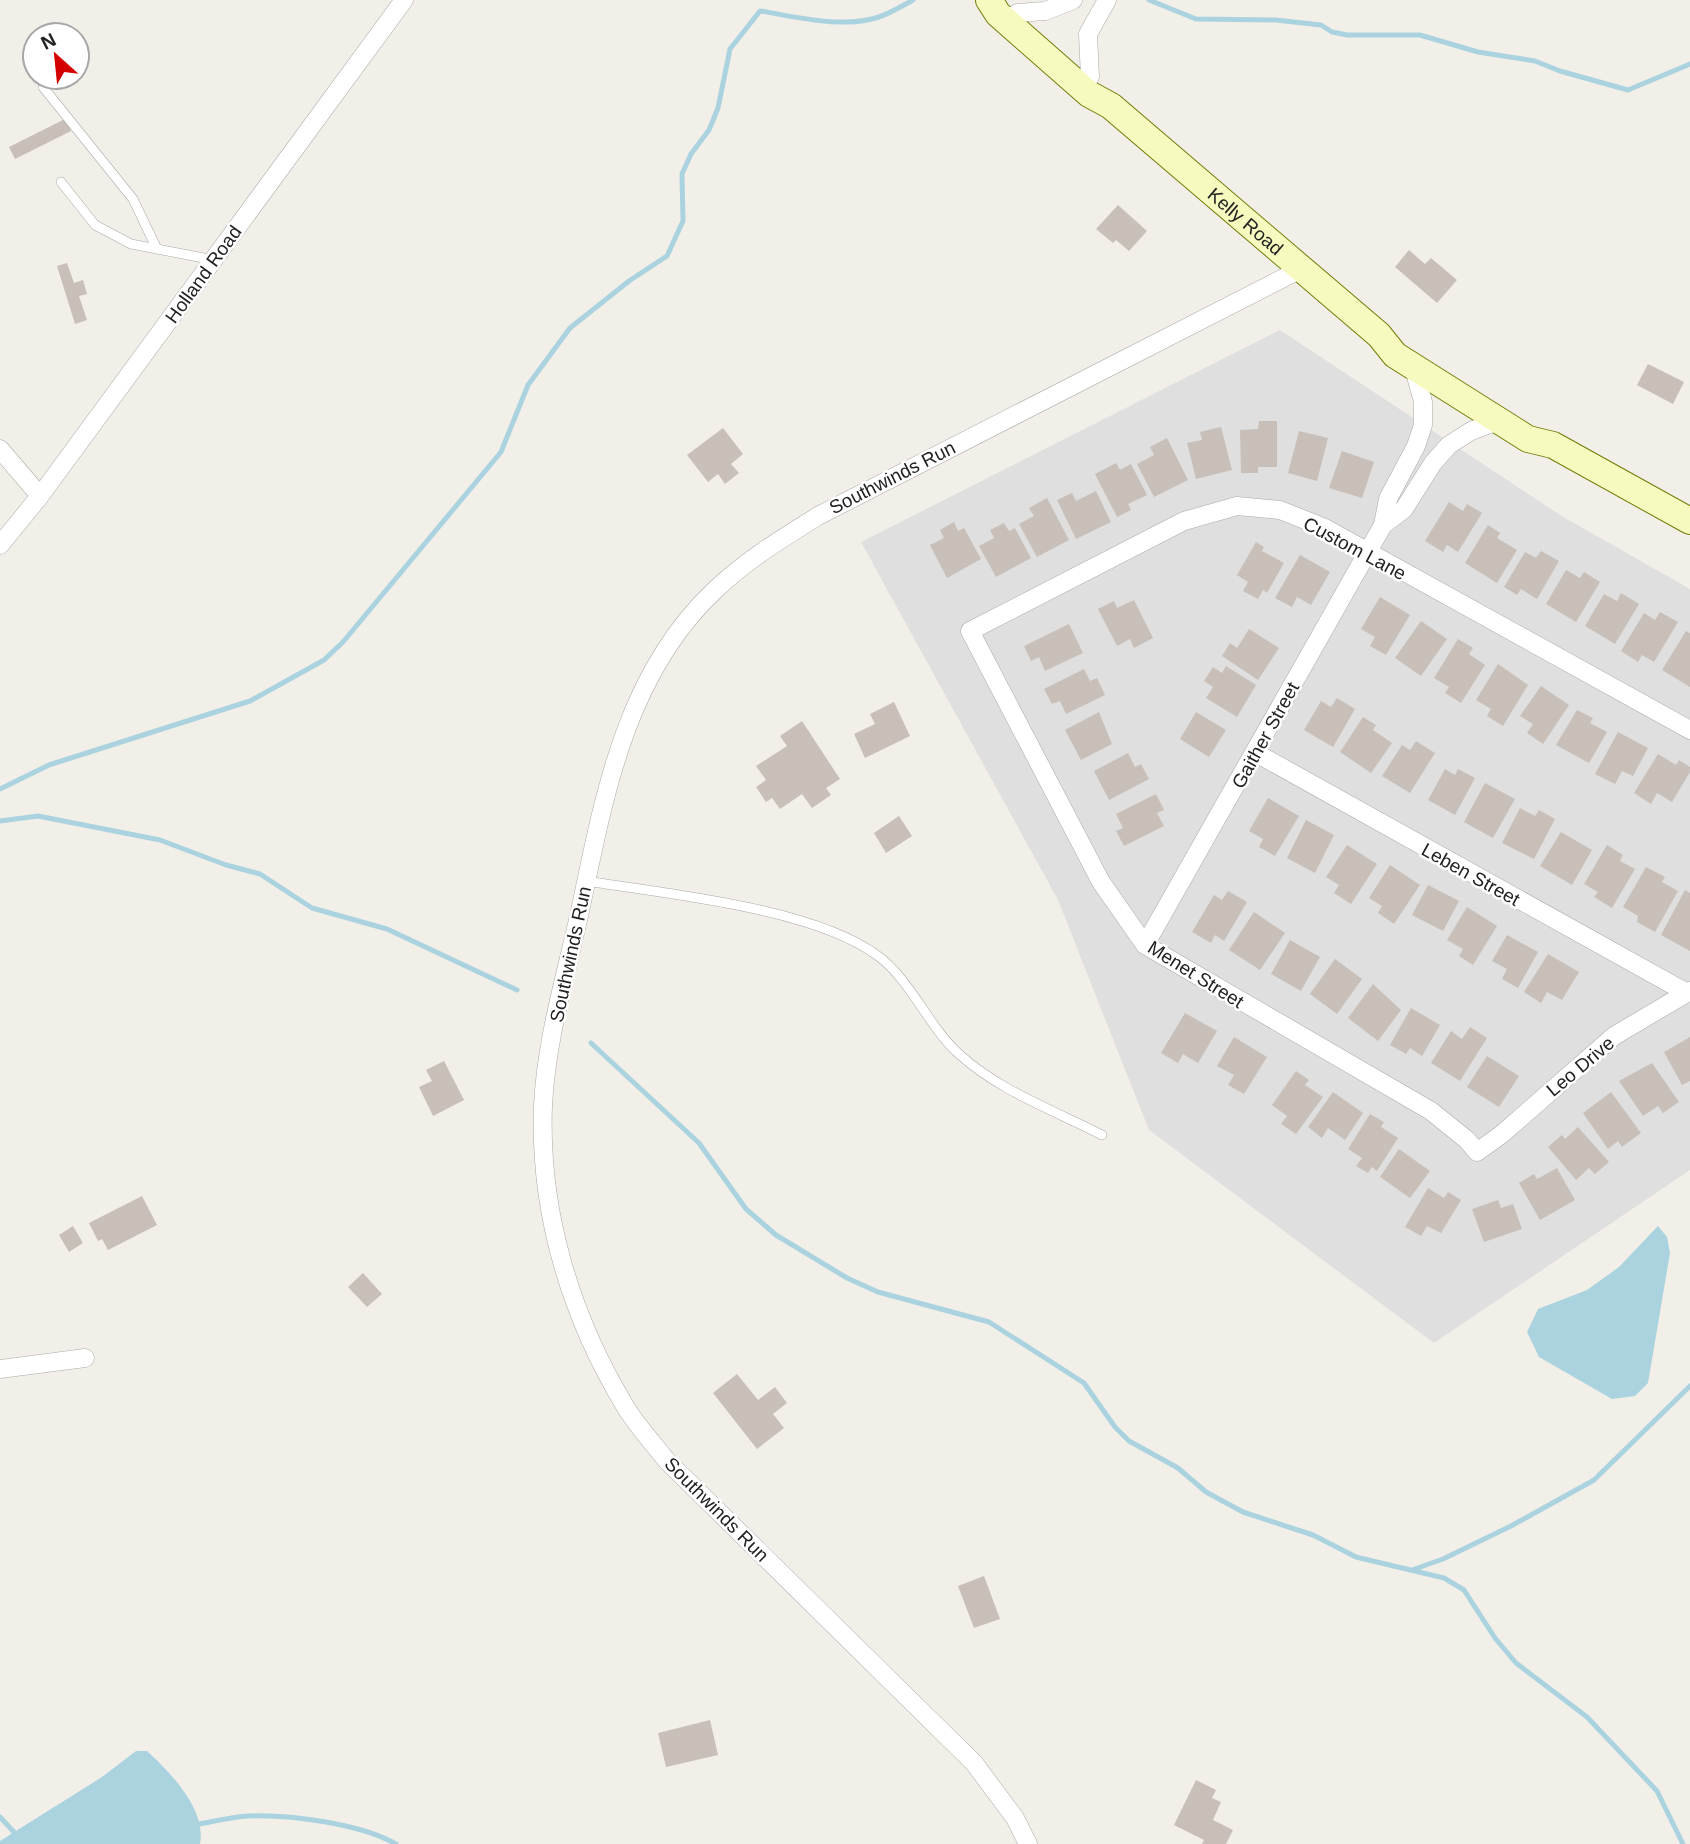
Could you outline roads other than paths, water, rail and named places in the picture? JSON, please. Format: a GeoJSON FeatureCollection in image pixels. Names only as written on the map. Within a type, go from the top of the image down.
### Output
{"type":"FeatureCollection","features":[{"type":"Feature","properties":{"kind":"street","name":"Holland Road"},"geometry":{"type":"LineString","coordinates":[[0,545],[40,496],[404,0]]}},
{"type":"Feature","properties":{"kind":"street","name":"Kelly Road"},"geometry":{"type":"LineString","coordinates":[[989,0],[998,14],[1089,94],[1111,106],[1379,335],[1395,355],[1528,439],[1553,446],[1690,521]]}},
{"type":"Feature","properties":{"kind":"street"},"geometry":{"type":"LineString","coordinates":[[1008,7],[1045,11],[1073,0]]}},
{"type":"Feature","properties":{"kind":"street"},"geometry":{"type":"LineString","coordinates":[[1090,77],[1088,34],[1107,0]]}},
{"type":"Feature","properties":{"kind":"street","name":"Kelly Road"},"geometry":{"type":"LineString","coordinates":[[1008,7],[1090,77],[1111,106]]}},
{"type":"Feature","properties":{"kind":"street","name":"Southwinds Run"},"geometry":{"type":"LineString","coordinates":[[1028,1844],[1015,1818],[974,1763],[667,1461],[626,1408],[596,1353],[578,1311],[557,1248],[544,1159],[543,1104],[552,1038],[616,755],[654,667],[713,592],[762,551],[818,516],[1301,269]]}},
{"type":"Feature","properties":{"kind":"street","name":"Kelly Road"},"geometry":{"type":"LineString","coordinates":[[1379,335],[1404,344],[1534,428],[1553,446]]}},
{"type":"Feature","properties":{"kind":"street","name":"Gaither Street"},"geometry":{"type":"LineString","coordinates":[[1383,525],[1391,491],[1416,446],[1423,425],[1423,402],[1414,369]]}},
{"type":"Feature","properties":{"kind":"street","name":"Gaither Street"},"geometry":{"type":"LineString","coordinates":[[1145,945],[1256,753],[1365,552],[1383,525],[1404,509],[1433,463],[1449,445],[1471,431],[1498,421]]}},
{"type":"Feature","properties":{"kind":"street"},"geometry":{"type":"LineString","coordinates":[[0,449],[40,496]]}},
{"type":"Feature","properties":{"kind":"street","name":"Custom Lane"},"geometry":{"type":"LineString","coordinates":[[970,631],[1184,521],[1237,506],[1280,510],[1325,528],[1690,730]]}},
{"type":"Feature","properties":{"kind":"street","name":"Menet Street"},"geometry":{"type":"LineString","coordinates":[[970,631],[1101,882],[1145,945],[1431,1111],[1467,1140],[1476,1152]]}},
{"type":"Feature","properties":{"kind":"street","name":"Leben Street"},"geometry":{"type":"LineString","coordinates":[[1256,753],[1689,992]]}},
{"type":"Feature","properties":{"kind":"street","name":"Leo Drive"},"geometry":{"type":"LineString","coordinates":[[1476,1152],[1502,1134],[1614,1036],[1689,992]]}},
{"type":"Feature","properties":{"kind":"street"},"geometry":{"type":"LineString","coordinates":[[0,1369],[85,1358]]}},
{"type":"Feature","properties":{"kind":"lane"},"geometry":{"type":"LineString","coordinates":[[46,91],[133,199],[156,247]]}},
{"type":"Feature","properties":{"kind":"lane"},"geometry":{"type":"LineString","coordinates":[[61,182],[95,225],[131,244],[214,260]]}},
{"type":"Feature","properties":{"kind":"lane"},"geometry":{"type":"LineString","coordinates":[[586,881],[743,908],[807,923],[850,939],[880,957],[901,981],[934,1029],[960,1056],[1000,1083],[1102,1135]]}},
{"type":"Feature","properties":{"kind":"water"},"geometry":{"type":"Polygon","coordinates":[[[1658,1226],[1667,1237],[1670,1253],[1648,1383],[1635,1396],[1612,1399],[1539,1357],[1527,1332],[1538,1309],[1587,1290],[1619,1267],[1658,1226]]]}},
{"type":"Feature","properties":{"kind":"water"},"geometry":{"type":"Polygon","coordinates":[[[136,1751],[147,1751],[185,1793],[198,1818],[200,1844],[0,1844],[0,1841],[102,1777],[136,1751]]]}},
{"type":"Feature","properties":{"kind":"waterway"},"geometry":{"type":"LineString","coordinates":[[0,789],[49,765],[250,701],[324,660],[343,642],[501,452],[528,385],[570,328],[629,281],[667,256],[683,221],[682,174],[691,154],[709,130],[718,108],[730,49],[760,11],[820,21],[850,22],[879,17],[913,0]]}},
{"type":"Feature","properties":{"kind":"waterway"},"geometry":{"type":"LineString","coordinates":[[1149,0],[1196,19],[1276,20],[1321,25],[1332,32],[1347,35],[1420,35],[1478,52],[1535,61],[1560,71],[1628,90],[1690,64]]}},
{"type":"Feature","properties":{"kind":"waterway"},"geometry":{"type":"LineString","coordinates":[[0,821],[38,816],[160,840],[226,865],[260,874],[312,908],[387,929],[517,990]]}},
{"type":"Feature","properties":{"kind":"waterway"},"geometry":{"type":"LineString","coordinates":[[591,1043],[699,1143],[746,1209],[776,1235],[847,1278],[878,1292],[989,1322],[1084,1383],[1115,1427],[1129,1441],[1178,1468],[1206,1492],[1243,1512],[1313,1535],[1356,1557],[1444,1578],[1464,1590],[1495,1638],[1516,1663],[1587,1717],[1657,1791],[1683,1844]]}},
{"type":"Feature","properties":{"kind":"waterway"},"geometry":{"type":"LineString","coordinates":[[1412,1570],[1443,1559],[1511,1526],[1594,1480],[1690,1386]]}},
{"type":"Feature","properties":{"kind":"waterway"},"geometry":{"type":"LineString","coordinates":[[0,1817],[25,1844]]}},
{"type":"Feature","properties":{"kind":"waterway"},"geometry":{"type":"LineString","coordinates":[[194,1825],[241,1817],[284,1817],[345,1826],[396,1844]]}}]}
